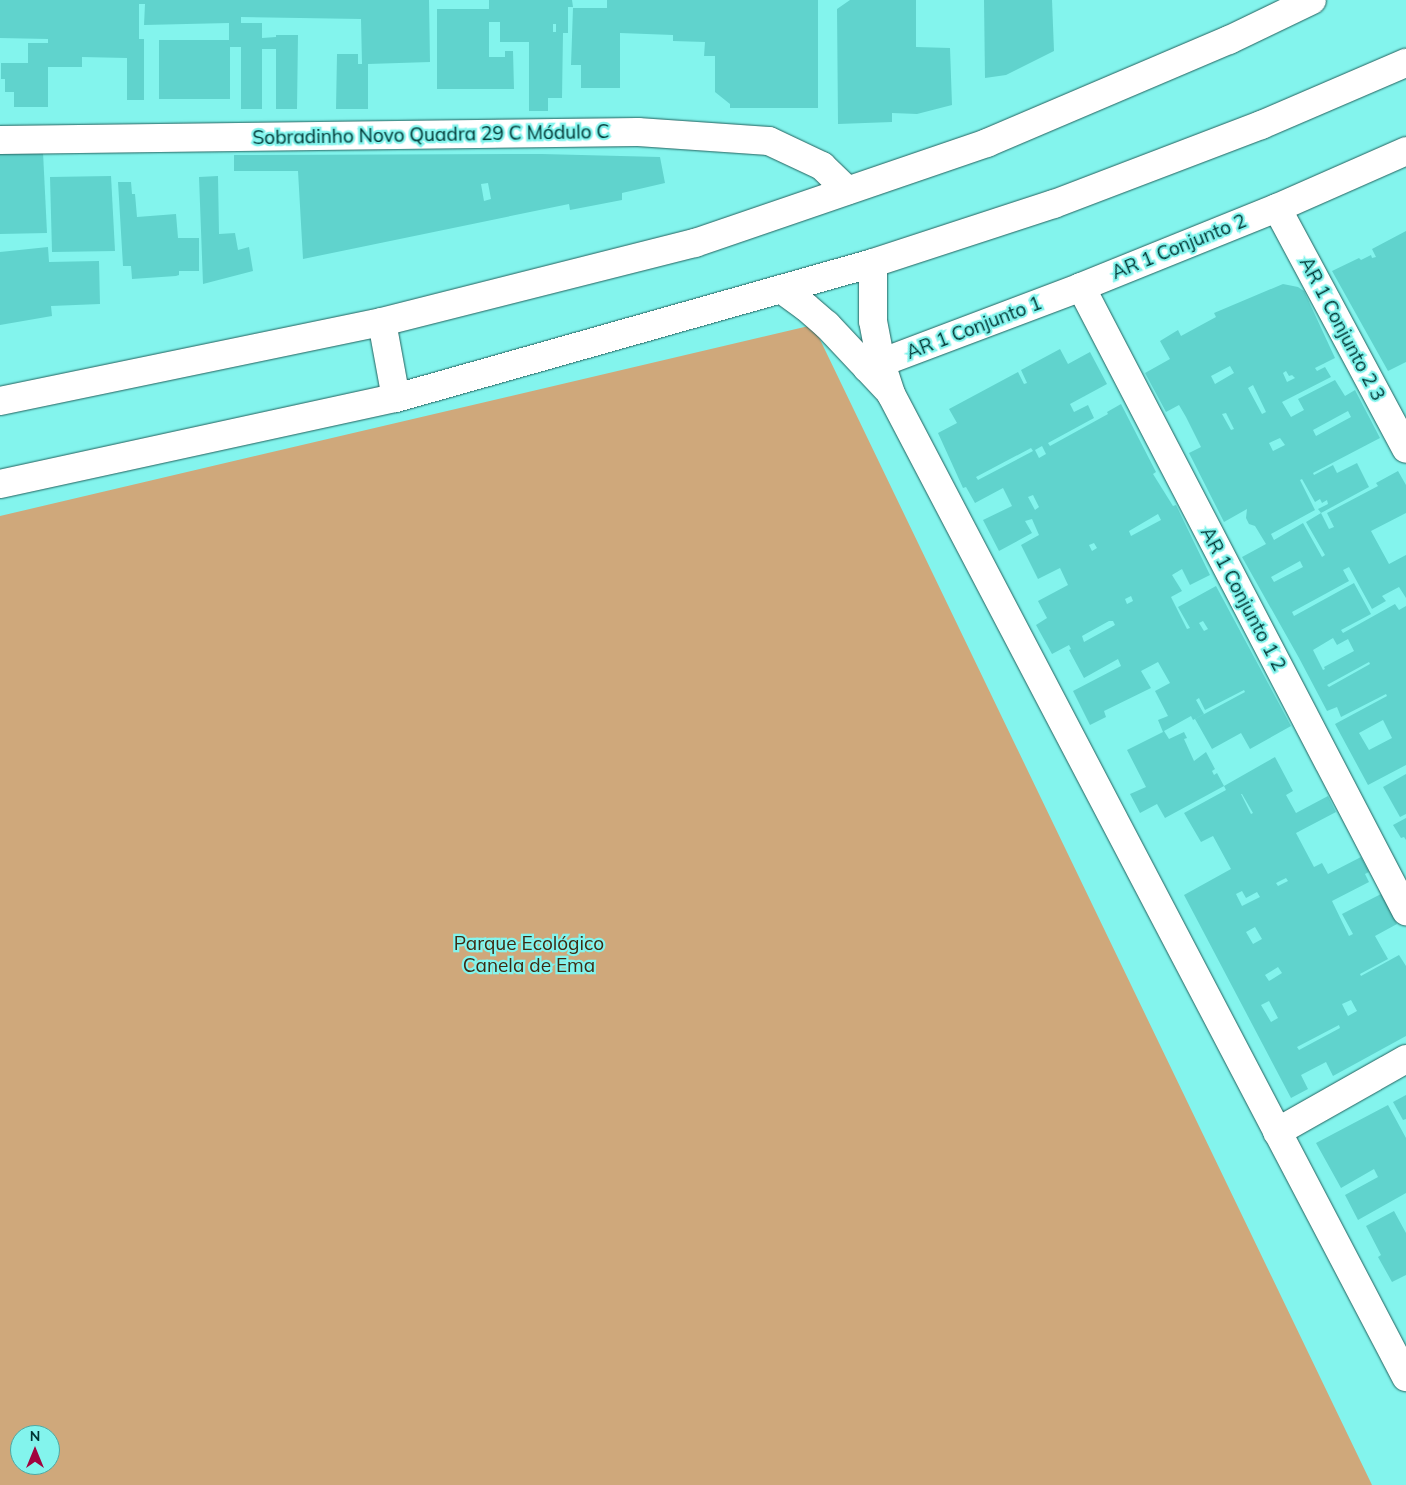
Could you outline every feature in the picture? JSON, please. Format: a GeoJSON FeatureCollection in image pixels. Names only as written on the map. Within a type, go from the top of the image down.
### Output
{"type":"FeatureCollection","features":[{"type":"Feature","properties":{"kind":"street"},"geometry":{"type":"LineString","coordinates":[[0,401],[382,322],[695,243],[987,142],[1229,40],[1312,0]]}},
{"type":"Feature","properties":{"kind":"street"},"geometry":{"type":"LineString","coordinates":[[0,484],[396,398],[873,263],[1072,197],[1261,126],[1406,63]]}},
{"type":"Feature","properties":{"kind":"street","name":"Sobradinho Novo Quadra 29 C Módulo C"},"geometry":{"type":"LineString","coordinates":[[0,140],[638,132],[769,141],[822,166],[847,190]]}},
{"type":"Feature","properties":{"kind":"street","name":"AR 1 Conjunto 2"},"geometry":{"type":"LineString","coordinates":[[1080,287],[1277,208],[1406,151]]}},
{"type":"Feature","properties":{"kind":"street","name":"AR 1 Conjunto 2 3"},"geometry":{"type":"LineString","coordinates":[[1277,208],[1406,449]]}},
{"type":"Feature","properties":{"kind":"street"},"geometry":{"type":"LineString","coordinates":[[873,263],[874,365]]}},
{"type":"Feature","properties":{"kind":"street","name":"AR 1 Conjunto 1"},"geometry":{"type":"LineString","coordinates":[[874,365],[1080,287]]}},
{"type":"Feature","properties":{"kind":"street","name":"AR 1 Conjunto 1 2"},"geometry":{"type":"LineString","coordinates":[[1080,287],[1406,911]]}},
{"type":"Feature","properties":{"kind":"street"},"geometry":{"type":"LineString","coordinates":[[781,289],[874,365],[891,394],[1277,1132],[1403,1364]]}},
{"type":"Feature","properties":{"kind":"street"},"geometry":{"type":"LineString","coordinates":[[382,322],[396,398]]}},
{"type":"Feature","properties":{"kind":"street"},"geometry":{"type":"LineString","coordinates":[[1277,1132],[1406,1059]]}},
{"type":"Feature","properties":{"kind":"green space","name":"Parque Ecológico Canela de Ema"},"geometry":{"type":"Polygon","coordinates":[[[813,325],[1372,1485],[0,1485],[0,516],[813,325]]]}},
{"type":"Feature","properties":{"kind":"building"},"geometry":{"type":"Polygon","coordinates":[[[0,0],[429,0],[430,62],[368,64],[368,109],[336,109],[337,54],[358,54],[358,64],[362,64],[361,19],[241,17],[241,23],[262,23],[262,38],[276,37],[276,35],[298,35],[297,109],[276,109],[276,49],[262,49],[262,109],[241,109],[241,47],[230,47],[230,99],[159,99],[159,40],[229,40],[229,23],[144,25],[145,4],[139,4],[139,39],[144,39],[144,100],[127,100],[127,58],[82,57],[82,67],[48,67],[48,107],[14,107],[14,92],[5,92],[5,79],[1,79],[1,63],[28,63],[28,43],[48,43],[48,39],[0,38],[0,0]]]}},
{"type":"Feature","properties":{"kind":"building"},"geometry":{"type":"Polygon","coordinates":[[[489,0],[572,0],[573,7],[568,7],[568,33],[563,33],[562,98],[548,98],[548,111],[529,111],[529,42],[500,42],[500,22],[489,22],[489,57],[505,57],[505,51],[513,51],[514,89],[437,89],[437,9],[489,9],[489,0]],[[553,24],[553,32],[556,32],[556,24],[553,24]]]}},
{"type":"Feature","properties":{"kind":"building"},"geometry":{"type":"Polygon","coordinates":[[[607,0],[818,0],[818,108],[730,108],[730,104],[715,92],[715,56],[704,56],[705,42],[673,41],[673,35],[620,33],[620,88],[581,88],[581,65],[571,65],[573,8],[607,8],[607,0]]]}},
{"type":"Feature","properties":{"kind":"building"},"geometry":{"type":"Polygon","coordinates":[[[850,0],[916,0],[916,47],[950,48],[952,105],[917,114],[892,113],[892,122],[838,124],[837,9],[850,0]]]}},
{"type":"Feature","properties":{"kind":"building"},"geometry":{"type":"Polygon","coordinates":[[[984,0],[1052,0],[1054,51],[1006,75],[985,78],[984,0]]]}},
{"type":"Feature","properties":{"kind":"building"},"geometry":{"type":"Polygon","coordinates":[[[0,152],[43,152],[47,233],[0,234],[0,152]]]}},
{"type":"Feature","properties":{"kind":"building"},"geometry":{"type":"Polygon","coordinates":[[[542,154],[660,157],[665,183],[622,193],[622,200],[570,210],[569,204],[303,259],[298,171],[234,171],[234,155],[542,154]],[[488,183],[481,184],[484,201],[491,199],[488,183]]]}},
{"type":"Feature","properties":{"kind":"building"},"geometry":{"type":"Polygon","coordinates":[[[111,176],[115,251],[52,252],[50,177],[111,176]]]}},
{"type":"Feature","properties":{"kind":"building"},"geometry":{"type":"Polygon","coordinates":[[[218,176],[219,234],[235,233],[238,250],[249,247],[253,271],[203,284],[199,177],[218,176]]]}},
{"type":"Feature","properties":{"kind":"building"},"geometry":{"type":"Polygon","coordinates":[[[118,182],[131,182],[132,194],[135,194],[137,217],[176,214],[178,238],[199,238],[199,271],[179,271],[179,275],[176,276],[132,279],[131,266],[123,266],[118,182]]]}},
{"type":"Feature","properties":{"kind":"building"},"geometry":{"type":"Polygon","coordinates":[[[1406,231],[1406,362],[1388,371],[1332,271],[1359,258],[1361,260],[1371,255],[1372,258],[1376,257],[1372,249],[1406,231]]]}},
{"type":"Feature","properties":{"kind":"building"},"geometry":{"type":"Polygon","coordinates":[[[48,247],[49,262],[99,261],[100,304],[51,306],[52,316],[0,325],[0,252],[48,247]]]}},
{"type":"Feature","properties":{"kind":"building"},"geometry":{"type":"Polygon","coordinates":[[[1283,284],[1298,287],[1304,291],[1335,358],[1315,368],[1317,371],[1325,367],[1331,377],[1282,402],[1291,417],[1304,410],[1298,399],[1335,380],[1345,396],[1355,390],[1380,438],[1313,473],[1314,475],[1333,465],[1337,473],[1357,463],[1369,487],[1321,513],[1329,529],[1334,527],[1327,513],[1378,486],[1376,483],[1398,471],[1406,485],[1406,513],[1371,531],[1389,564],[1406,555],[1406,598],[1399,587],[1382,596],[1386,601],[1372,609],[1349,567],[1343,570],[1349,581],[1292,612],[1294,616],[1354,583],[1371,614],[1341,630],[1343,633],[1395,604],[1399,610],[1406,606],[1406,765],[1368,785],[1335,724],[1387,696],[1386,694],[1341,717],[1337,707],[1327,711],[1242,557],[1266,544],[1255,526],[1249,524],[1246,518],[1247,509],[1224,522],[1189,453],[1201,447],[1186,417],[1179,405],[1166,412],[1145,373],[1170,359],[1160,341],[1178,330],[1181,336],[1216,317],[1214,313],[1283,284]],[[1230,366],[1211,376],[1215,384],[1234,373],[1230,366]],[[1286,371],[1283,373],[1287,382],[1295,378],[1292,375],[1289,376],[1286,371]],[[1253,385],[1248,388],[1262,414],[1266,412],[1253,385]],[[1348,411],[1313,430],[1316,436],[1351,417],[1348,411]],[[1226,413],[1222,414],[1231,430],[1234,429],[1226,413]],[[1280,438],[1269,443],[1273,451],[1285,445],[1280,438]],[[1302,479],[1300,480],[1315,510],[1271,534],[1274,540],[1303,523],[1322,557],[1325,555],[1306,522],[1321,513],[1318,509],[1328,504],[1327,500],[1322,503],[1320,499],[1315,502],[1302,479]],[[1300,561],[1271,577],[1274,582],[1303,567],[1300,561]],[[1333,638],[1313,650],[1323,670],[1325,669],[1324,667],[1354,651],[1348,639],[1337,645],[1333,638]],[[1369,662],[1327,685],[1329,687],[1370,664],[1369,662]],[[1383,720],[1359,733],[1369,750],[1392,738],[1383,720]]]}},
{"type":"Feature","properties":{"kind":"building"},"geometry":{"type":"Polygon","coordinates":[[[1060,349],[1068,364],[1090,352],[1107,384],[1070,404],[1074,412],[1088,405],[1094,418],[1048,443],[1050,446],[1108,414],[1107,412],[1121,404],[1156,472],[1153,474],[1173,506],[1176,505],[1210,575],[1190,585],[1182,569],[1172,575],[1182,591],[1171,597],[1187,629],[1190,628],[1178,607],[1216,586],[1291,726],[1250,749],[1241,733],[1212,749],[1195,719],[1245,692],[1244,690],[1205,710],[1199,698],[1196,700],[1204,714],[1193,720],[1191,716],[1164,731],[1169,739],[1184,732],[1187,738],[1184,739],[1194,761],[1206,752],[1215,769],[1212,771],[1214,775],[1217,773],[1224,786],[1165,818],[1157,804],[1140,813],[1130,794],[1146,787],[1127,750],[1163,732],[1158,720],[1168,716],[1155,691],[1170,683],[1158,662],[1141,671],[1151,688],[1104,711],[1106,717],[1090,725],[1073,691],[1121,666],[1118,659],[1084,678],[1069,650],[1071,649],[1069,645],[1052,654],[1036,625],[1047,618],[1038,601],[1068,585],[1060,568],[1038,579],[1021,545],[1039,535],[1032,519],[1025,521],[1032,533],[999,551],[983,520],[1012,506],[1003,488],[975,503],[966,487],[963,488],[938,433],[957,423],[949,409],[1018,372],[1024,384],[1027,383],[1021,370],[1060,349]],[[1042,446],[1035,450],[1039,458],[1046,454],[1042,446]],[[1031,448],[976,477],[978,480],[1033,451],[1031,448]],[[1033,495],[1028,497],[1035,510],[1039,507],[1033,495]],[[1158,514],[1129,531],[1131,536],[1161,520],[1158,514]],[[1094,543],[1089,545],[1092,551],[1097,548],[1094,543]],[[1131,596],[1125,599],[1127,604],[1133,601],[1131,596]],[[1109,621],[1082,636],[1084,642],[1115,625],[1113,621],[1109,621]],[[1203,621],[1199,623],[1204,631],[1208,629],[1203,621]]]}},
{"type":"Feature","properties":{"kind":"building"},"geometry":{"type":"Polygon","coordinates":[[[1275,757],[1293,791],[1286,795],[1296,813],[1328,796],[1336,812],[1296,833],[1314,867],[1322,863],[1328,874],[1361,857],[1369,872],[1365,874],[1369,882],[1332,901],[1349,936],[1353,934],[1342,914],[1381,894],[1397,924],[1375,936],[1388,959],[1360,974],[1361,976],[1399,955],[1406,966],[1406,1036],[1333,1076],[1326,1062],[1301,1075],[1308,1089],[1291,1098],[1184,895],[1231,869],[1213,836],[1201,842],[1184,813],[1226,790],[1224,786],[1275,757]],[[1241,794],[1251,814],[1253,813],[1242,794],[1241,794]],[[1286,878],[1276,883],[1278,886],[1288,881],[1286,878]],[[1242,891],[1236,894],[1242,906],[1260,897],[1257,892],[1246,898],[1242,891]],[[1255,927],[1246,932],[1253,944],[1262,939],[1255,927]],[[1278,967],[1265,975],[1269,981],[1282,973],[1278,967]],[[1351,1000],[1342,1004],[1348,1016],[1357,1011],[1351,1000]],[[1269,1001],[1261,1005],[1271,1022],[1278,1018],[1269,1001]],[[1339,1025],[1297,1047],[1299,1050],[1340,1028],[1339,1025]]]}},
{"type":"Feature","properties":{"kind":"building"},"geometry":{"type":"Polygon","coordinates":[[[1406,774],[1406,814],[1400,817],[1383,787],[1406,774]]]}},
{"type":"Feature","properties":{"kind":"building"},"geometry":{"type":"Polygon","coordinates":[[[1406,818],[1406,840],[1404,837],[1401,838],[1393,825],[1406,818]]]}},
{"type":"Feature","properties":{"kind":"building"},"geometry":{"type":"Polygon","coordinates":[[[1406,1095],[1406,1119],[1403,1120],[1393,1102],[1406,1095]]]}},
{"type":"Feature","properties":{"kind":"building"},"geometry":{"type":"Polygon","coordinates":[[[1388,1105],[1406,1138],[1406,1193],[1358,1220],[1345,1195],[1378,1177],[1374,1169],[1341,1188],[1316,1143],[1388,1105]]]}},
{"type":"Feature","properties":{"kind":"building"},"geometry":{"type":"Polygon","coordinates":[[[1394,1211],[1406,1233],[1406,1275],[1392,1282],[1378,1257],[1381,1255],[1366,1226],[1394,1211]]]}}]}
